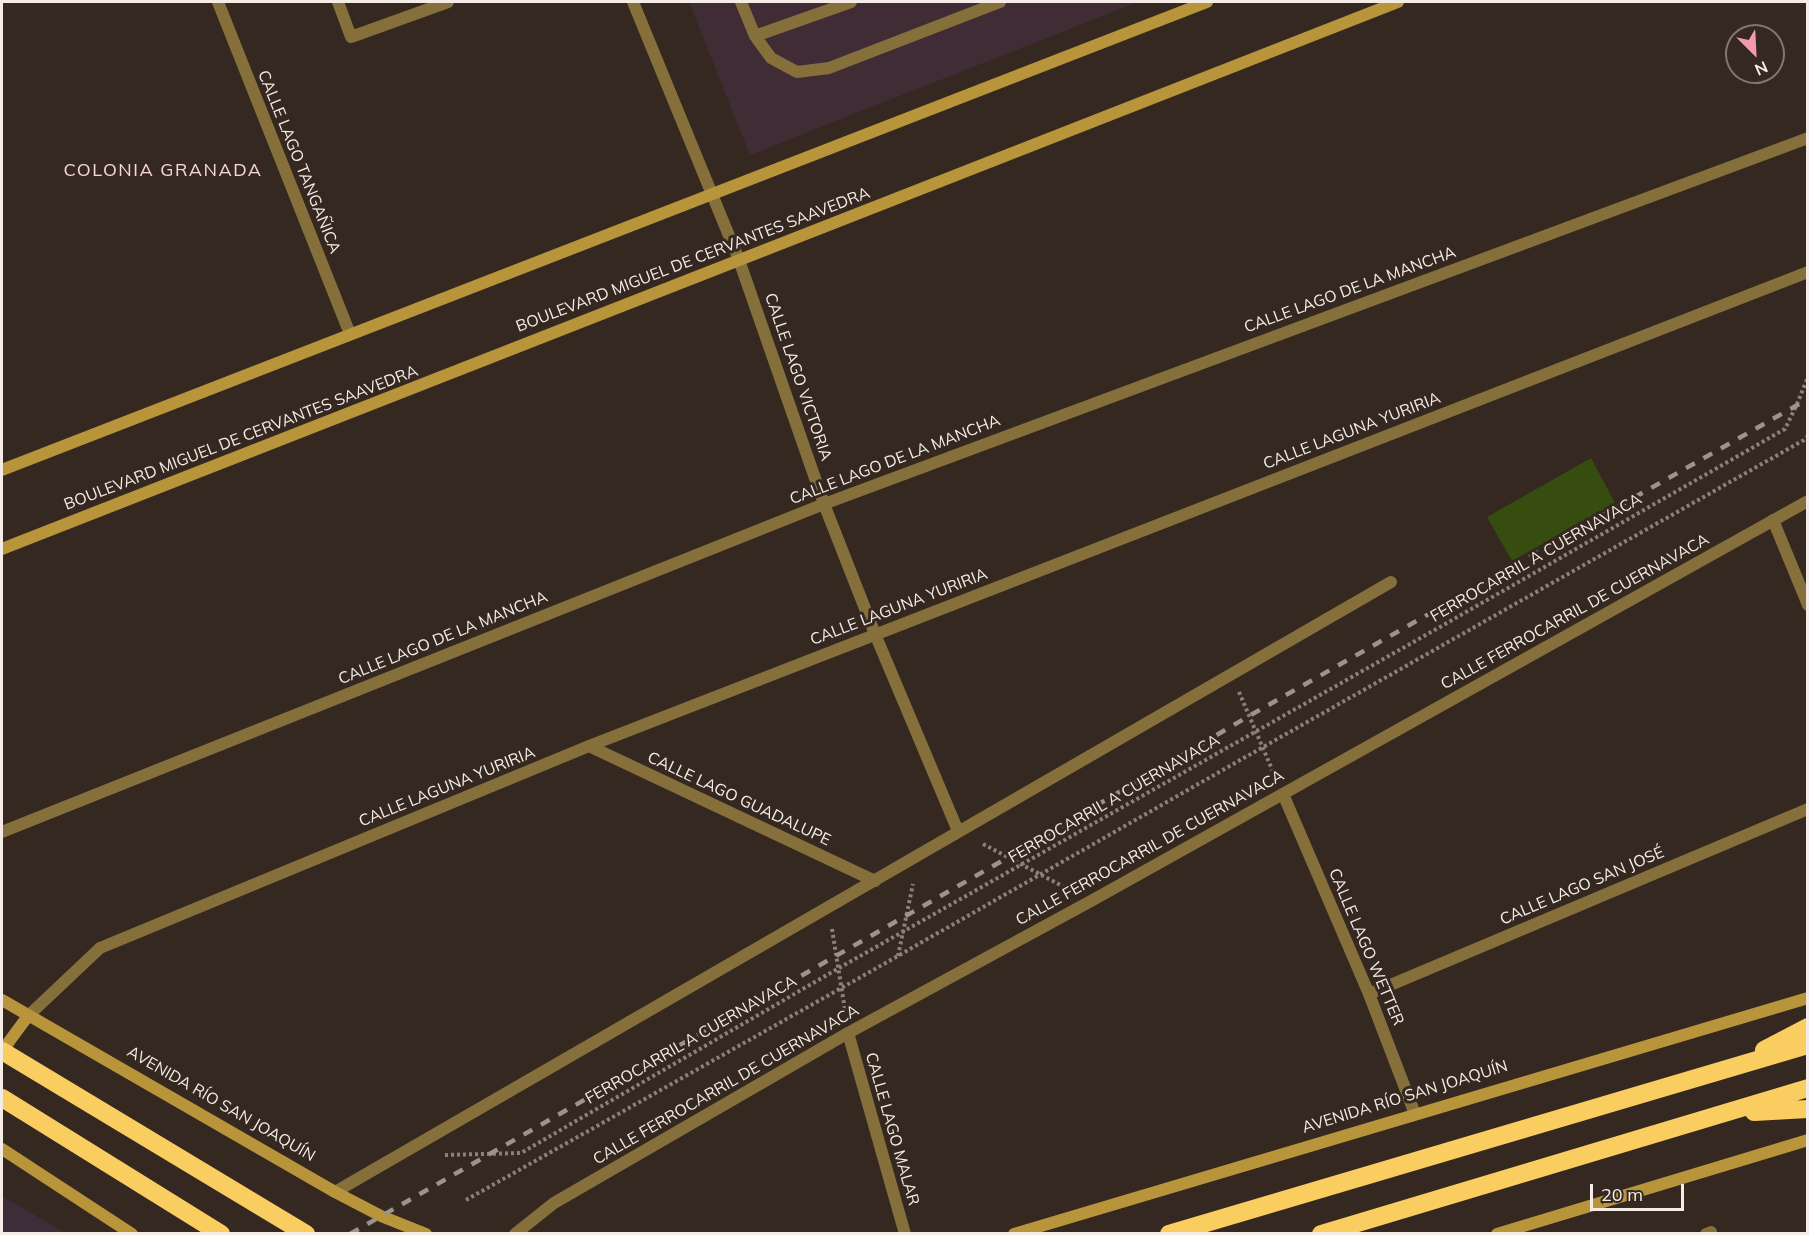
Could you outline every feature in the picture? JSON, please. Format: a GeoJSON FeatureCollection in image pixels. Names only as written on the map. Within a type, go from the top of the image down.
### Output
{"type":"FeatureCollection","features":[{"type":"Feature","properties":{"kind":"highway"},"geometry":{"type":"LineString","coordinates":[[1730,1068],[1808,1026]]}},
{"type":"Feature","properties":{"kind":"highway"},"geometry":{"type":"LineString","coordinates":[[1170,1233],[1808,1045]]}},
{"type":"Feature","properties":{"kind":"highway"},"geometry":{"type":"LineString","coordinates":[[2,1051],[306,1233]]}},
{"type":"Feature","properties":{"kind":"highway"},"geometry":{"type":"LineString","coordinates":[[1321,1233],[1808,1088]]}},
{"type":"Feature","properties":{"kind":"highway"},"geometry":{"type":"LineString","coordinates":[[2,1098],[221,1233]]}},
{"type":"Feature","properties":{"kind":"highway"},"geometry":{"type":"LineString","coordinates":[[1722,1114],[1808,1109]]}},
{"type":"Feature","properties":{"kind":"main road"},"geometry":{"type":"LineString","coordinates":[[2,470],[1207,2]]}},
{"type":"Feature","properties":{"kind":"main road","name":"BOULEVARD MIGUEL DE CERVANTES SAAVEDRA"},"geometry":{"type":"LineString","coordinates":[[2,549],[1398,2]]}},
{"type":"Feature","properties":{"kind":"main road","name":"AVENIDA RÍO SAN JOAQUÍN"},"geometry":{"type":"LineString","coordinates":[[1014,1233],[1808,998]]}},
{"type":"Feature","properties":{"kind":"main road","name":"AVENIDA RÍO SAN JOAQUÍN"},"geometry":{"type":"LineString","coordinates":[[2,1000],[335,1192],[381,1216],[426,1233]]}},
{"type":"Feature","properties":{"kind":"main road"},"geometry":{"type":"LineString","coordinates":[[2,1051],[28,1016]]}},
{"type":"Feature","properties":{"kind":"main road"},"geometry":{"type":"LineString","coordinates":[[1497,1233],[1808,1140]]}},
{"type":"Feature","properties":{"kind":"main road"},"geometry":{"type":"LineString","coordinates":[[2,1149],[132,1233]]}},
{"type":"Feature","properties":{"kind":"street","name":"CALLE LAGO TANGAÑICA"},"geometry":{"type":"LineString","coordinates":[[218,2],[350,334]]}},
{"type":"Feature","properties":{"kind":"street"},"geometry":{"type":"LineString","coordinates":[[338,2],[351,37],[448,2]]}},
{"type":"Feature","properties":{"kind":"street","name":"CALLE LAGO VICTORIA"},"geometry":{"type":"LineString","coordinates":[[633,2],[739,260],[824,504],[958,831]]}},
{"type":"Feature","properties":{"kind":"street"},"geometry":{"type":"LineString","coordinates":[[741,2],[755,36],[771,58],[797,72],[829,68],[1000,2]]}},
{"type":"Feature","properties":{"kind":"street"},"geometry":{"type":"LineString","coordinates":[[755,36],[851,2]]}},
{"type":"Feature","properties":{"kind":"street","name":"CALLE LAGO DE LA MANCHA"},"geometry":{"type":"LineString","coordinates":[[2,832],[824,504],[1808,138]]}},
{"type":"Feature","properties":{"kind":"street","name":"CALLE LAGUNA YURIRIA"},"geometry":{"type":"LineString","coordinates":[[28,1016],[100,948],[589,746],[1808,272]]}},
{"type":"Feature","properties":{"kind":"street","name":"CALLE FERROCARRIL DE CUERNAVACA"},"geometry":{"type":"LineString","coordinates":[[515,1233],[554,1203],[848,1033],[1091,901],[1808,501]]}},
{"type":"Feature","properties":{"kind":"street"},"geometry":{"type":"LineString","coordinates":[[1773,520],[1808,604]]}},
{"type":"Feature","properties":{"kind":"street"},"geometry":{"type":"LineString","coordinates":[[335,1192],[1391,582]]}},
{"type":"Feature","properties":{"kind":"street","name":"CALLE LAGO GUADALUPE"},"geometry":{"type":"LineString","coordinates":[[589,746],[874,881]]}},
{"type":"Feature","properties":{"kind":"street","name":"CALLE LAGO WETTER"},"geometry":{"type":"LineString","coordinates":[[1283,794],[1369,994],[1415,1114]]}},
{"type":"Feature","properties":{"kind":"street","name":"CALLE LAGO SAN JOSÉ"},"geometry":{"type":"LineString","coordinates":[[1369,994],[1808,809]]}},
{"type":"Feature","properties":{"kind":"street","name":"CALLE LAGO MALAR"},"geometry":{"type":"LineString","coordinates":[[848,1033],[905,1233]]}},
{"type":"Feature","properties":{"kind":"path","name":"FERROCARRIL A CUERNAVACA"},"geometry":{"type":"LineString","coordinates":[[435,1155],[520,1153],[839,968],[1785,429],[1808,377]]}},
{"type":"Feature","properties":{"kind":"path"},"geometry":{"type":"LineString","coordinates":[[466,1200],[898,957],[1784,452],[1808,436]]}},
{"type":"Feature","properties":{"kind":"path"},"geometry":{"type":"LineString","coordinates":[[1232,675],[1283,794]]}},
{"type":"Feature","properties":{"kind":"path"},"geometry":{"type":"LineString","coordinates":[[958,831],[1091,901]]}},
{"type":"Feature","properties":{"kind":"path"},"geometry":{"type":"LineString","coordinates":[[898,957],[919,855]]}},
{"type":"Feature","properties":{"kind":"path"},"geometry":{"type":"LineString","coordinates":[[828,907],[848,1033]]}},
{"type":"Feature","properties":{"kind":"shaded area"},"geometry":{"type":"Polygon","coordinates":[[[689,2],[1138,2],[750,155],[689,2]]]}},
{"type":"Feature","properties":{"kind":"shaded area"},"geometry":{"type":"Polygon","coordinates":[[[2,1196],[65,1233],[2,1233],[2,1196]]]}},
{"type":"Feature","properties":{"kind":"green space"},"geometry":{"type":"Polygon","coordinates":[[[1591,458],[1615,503],[1512,561],[1487,517],[1591,458]]]}},
{"type":"Feature","properties":{"kind":"railway"},"geometry":{"type":"LineString","coordinates":[[350,1234],[1007,858],[1249,716],[1808,399]]}},
{"type":"Feature","properties":{"kind":"district","name":"COLONIA GRANADA"},"geometry":{"type":"Point","coordinates":[163,171]}}]}
